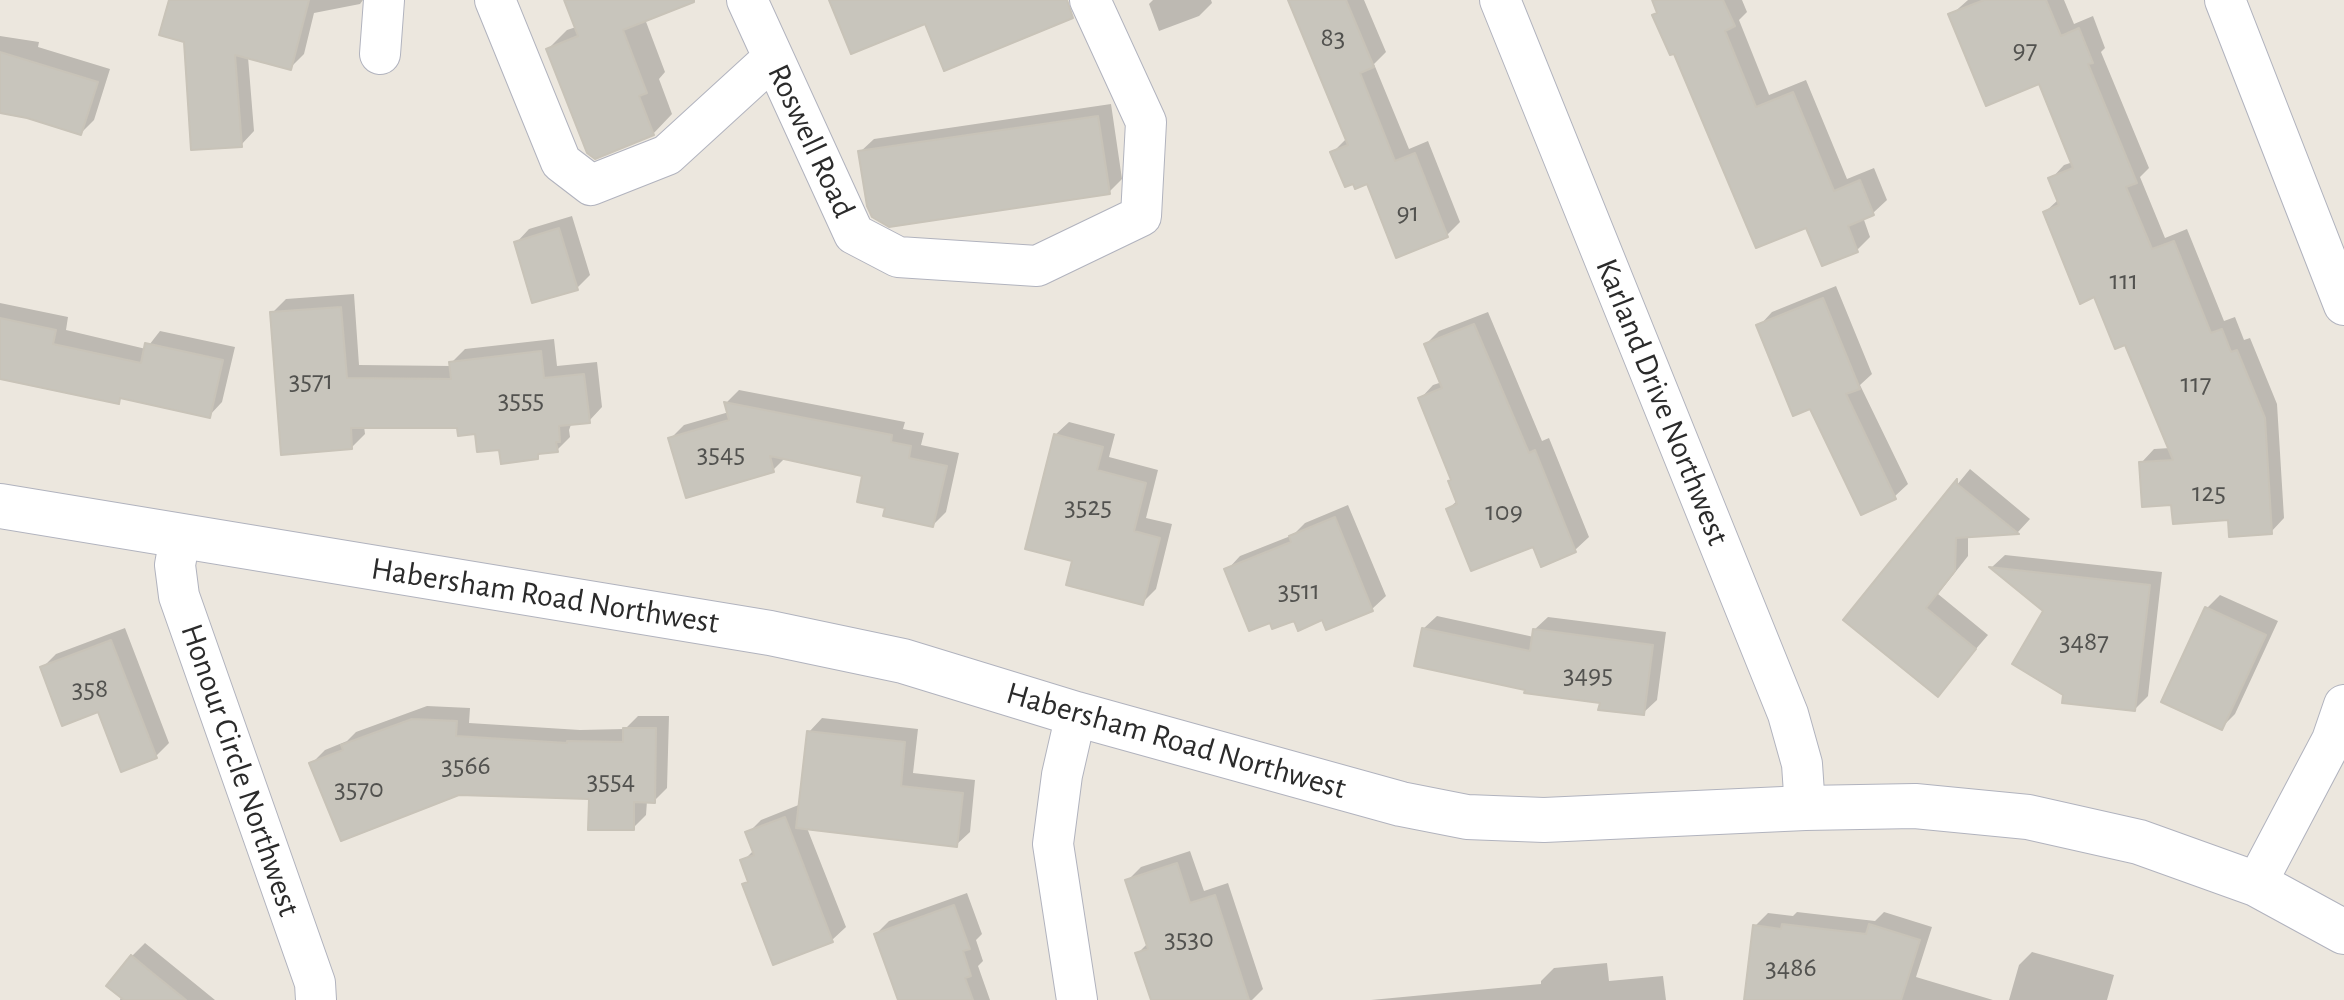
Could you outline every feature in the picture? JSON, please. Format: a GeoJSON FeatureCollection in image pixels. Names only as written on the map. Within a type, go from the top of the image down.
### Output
{"type":"FeatureCollection","features":[{"type":"Feature","properties":{"kind":"street"},"geometry":{"type":"LineString","coordinates":[[380,54],[384,0]]}},
{"type":"Feature","properties":{"kind":"street"},"geometry":{"type":"LineString","coordinates":[[495,0],[561,162],[591,185],[667,155],[772,59]]}},
{"type":"Feature","properties":{"kind":"street","name":"Roswell Road"},"geometry":{"type":"LineString","coordinates":[[747,0],[854,234],[898,257],[1037,266],[1141,216],[1146,122],[1090,0]]}},
{"type":"Feature","properties":{"kind":"street","name":"Karland Drive Northwest"},"geometry":{"type":"LineString","coordinates":[[1500,0],[1788,714],[1802,764],[1805,808]]}},
{"type":"Feature","properties":{"kind":"street"},"geometry":{"type":"LineString","coordinates":[[2225,0],[2344,305]]}},
{"type":"Feature","properties":{"kind":"street","name":"Habersham Road Northwest"},"geometry":{"type":"LineString","coordinates":[[0,506],[770,633],[903,661],[1076,714],[1401,804],[1467,817],[1544,820],[1915,806],[2028,817],[2139,842],[2256,884],[2344,932]]}},
{"type":"Feature","properties":{"kind":"street","name":"Honour Circle Northwest"},"geometry":{"type":"LineString","coordinates":[[180,537],[175,565],[179,596],[315,983],[316,1000]]}},
{"type":"Feature","properties":{"kind":"street"},"geometry":{"type":"LineString","coordinates":[[2256,884],[2332,740],[2344,705]]}},
{"type":"Feature","properties":{"kind":"street"},"geometry":{"type":"LineString","coordinates":[[1076,714],[1062,775],[1053,844],[1077,1000]]}},
{"type":"Feature","properties":{"kind":"building"},"geometry":{"type":"Polygon","coordinates":[[[169,0],[309,0],[291,70],[235,55],[242,147],[191,150],[184,42],[159,35],[169,0]]]}},
{"type":"Feature","properties":{"kind":"building"},"geometry":{"type":"Polygon","coordinates":[[[564,0],[694,0],[623,30],[647,93],[639,96],[654,135],[595,159],[587,153],[546,49],[578,36],[564,0]]]}},
{"type":"Feature","properties":{"kind":"building"},"geometry":{"type":"Polygon","coordinates":[[[829,0],[1067,0],[1073,18],[944,71],[925,24],[851,54],[829,0]]]}},
{"type":"Feature","properties":{"kind":"building"},"geometry":{"type":"Polygon","coordinates":[[[1288,0],[1346,0],[1374,67],[1360,73],[1395,161],[1415,153],[1448,237],[1396,258],[1367,184],[1355,189],[1353,184],[1345,187],[1330,152],[1348,145],[1288,0]]]}},
{"type":"Feature","properties":{"kind":"building"},"geometry":{"type":"Polygon","coordinates":[[[1652,0],[1723,0],[1735,26],[1725,31],[1756,107],[1793,92],[1834,191],[1860,180],[1874,215],[1848,226],[1858,252],[1822,266],[1806,228],[1756,248],[1674,54],[1670,55],[1652,15],[1657,13],[1652,0]]]}},
{"type":"Feature","properties":{"kind":"building"},"geometry":{"type":"Polygon","coordinates":[[[1984,0],[2046,0],[2061,36],[2079,28],[2093,63],[2088,64],[2137,183],[2126,187],[2152,249],[2174,241],[2211,333],[2222,329],[2231,352],[2237,350],[2265,418],[2272,534],[2229,537],[2228,520],[2173,524],[2171,505],[2142,507],[2139,462],[2173,460],[2125,345],[2115,349],[2094,297],[2080,304],[2043,212],[2059,205],[2048,178],[2073,168],[2039,84],[1986,106],[1948,14],[1984,0]]]}},
{"type":"Feature","properties":{"kind":"building"},"geometry":{"type":"Polygon","coordinates":[[[0,52],[98,82],[81,135],[0,113],[0,52]]]}},
{"type":"Feature","properties":{"kind":"building"},"geometry":{"type":"Polygon","coordinates":[[[1098,116],[1110,194],[889,227],[872,217],[867,206],[858,151],[1098,116]]]}},
{"type":"Feature","properties":{"kind":"building"},"geometry":{"type":"Polygon","coordinates":[[[559,228],[578,290],[532,303],[514,242],[559,228]]]}},
{"type":"Feature","properties":{"kind":"building"},"geometry":{"type":"Polygon","coordinates":[[[1823,298],[1860,389],[1846,394],[1896,499],[1861,515],[1810,409],[1793,416],[1756,325],[1823,298]]]}},
{"type":"Feature","properties":{"kind":"building"},"geometry":{"type":"Polygon","coordinates":[[[341,307],[347,378],[451,379],[449,362],[541,351],[544,378],[584,374],[590,423],[559,426],[558,452],[538,454],[538,459],[501,464],[499,450],[477,452],[475,434],[458,436],[457,428],[351,428],[352,449],[281,455],[270,312],[341,307]]]}},
{"type":"Feature","properties":{"kind":"building"},"geometry":{"type":"Polygon","coordinates":[[[0,318],[56,330],[53,344],[141,363],[145,343],[223,360],[210,418],[120,398],[119,404],[0,379],[0,318]]]}},
{"type":"Feature","properties":{"kind":"building"},"geometry":{"type":"Polygon","coordinates":[[[1474,324],[1529,453],[1535,450],[1576,552],[1541,567],[1533,547],[1471,571],[1446,509],[1457,504],[1448,481],[1451,480],[1418,398],[1442,388],[1424,344],[1474,324]]]}},
{"type":"Feature","properties":{"kind":"building"},"geometry":{"type":"Polygon","coordinates":[[[724,402],[892,435],[891,442],[911,446],[909,458],[947,466],[933,527],[883,516],[885,508],[857,502],[862,476],[770,456],[774,472],[686,498],[668,438],[729,420],[724,402]]]}},
{"type":"Feature","properties":{"kind":"building"},"geometry":{"type":"Polygon","coordinates":[[[1054,434],[1103,447],[1097,470],[1146,483],[1134,531],[1160,538],[1143,605],[1066,585],[1072,561],[1025,549],[1054,434]]]}},
{"type":"Feature","properties":{"kind":"building"},"geometry":{"type":"Polygon","coordinates":[[[1957,479],[1957,484],[2019,534],[1956,538],[1955,571],[1926,608],[1976,649],[1938,697],[1843,620],[1957,479]]]}},
{"type":"Feature","properties":{"kind":"building"},"geometry":{"type":"Polygon","coordinates":[[[1335,517],[1373,611],[1326,630],[1322,620],[1298,631],[1294,621],[1272,629],[1270,623],[1249,631],[1224,569],[1291,542],[1289,536],[1335,517]]]}},
{"type":"Feature","properties":{"kind":"building"},"geometry":{"type":"Polygon","coordinates":[[[1989,567],[2150,585],[2135,711],[2062,703],[2063,695],[2012,664],[2043,611],[1989,567]]]}},
{"type":"Feature","properties":{"kind":"building"},"geometry":{"type":"Polygon","coordinates":[[[2205,607],[2266,635],[2222,730],[2161,702],[2205,607]]]}},
{"type":"Feature","properties":{"kind":"building"},"geometry":{"type":"Polygon","coordinates":[[[1422,628],[1530,651],[1533,629],[1653,645],[1644,715],[1598,710],[1600,703],[1524,693],[1525,690],[1414,666],[1422,628]]]}},
{"type":"Feature","properties":{"kind":"building"},"geometry":{"type":"Polygon","coordinates":[[[111,640],[157,758],[121,772],[98,712],[62,726],[40,667],[111,640]]]}},
{"type":"Feature","properties":{"kind":"building"},"geometry":{"type":"Polygon","coordinates":[[[412,719],[457,721],[456,736],[567,743],[623,742],[623,728],[656,728],[655,803],[634,802],[634,830],[588,830],[589,799],[459,795],[341,841],[309,763],[343,750],[341,745],[412,719]]]}},
{"type":"Feature","properties":{"kind":"building"},"geometry":{"type":"Polygon","coordinates":[[[807,731],[905,742],[901,786],[963,793],[957,847],[796,828],[807,731]]]}},
{"type":"Feature","properties":{"kind":"building"},"geometry":{"type":"Polygon","coordinates":[[[785,817],[833,942],[773,965],[742,884],[748,882],[740,860],[754,855],[745,832],[785,817]]]}},
{"type":"Feature","properties":{"kind":"building"},"geometry":{"type":"Polygon","coordinates":[[[1177,863],[1190,903],[1215,895],[1249,1000],[1151,1000],[1135,953],[1148,949],[1125,880],[1177,863]]]}},
{"type":"Feature","properties":{"kind":"building"},"geometry":{"type":"Polygon","coordinates":[[[954,905],[970,949],[963,951],[971,976],[965,978],[973,1000],[898,1000],[874,934],[954,905]]]}},
{"type":"Feature","properties":{"kind":"building"},"geometry":{"type":"Polygon","coordinates":[[[1782,924],[1866,934],[1869,924],[1920,940],[1901,1000],[1744,1000],[1753,925],[1781,929],[1782,924]]]}},
{"type":"Feature","properties":{"kind":"building"},"geometry":{"type":"Polygon","coordinates":[[[131,955],[186,1000],[124,1000],[106,986],[131,955]]]}}]}
